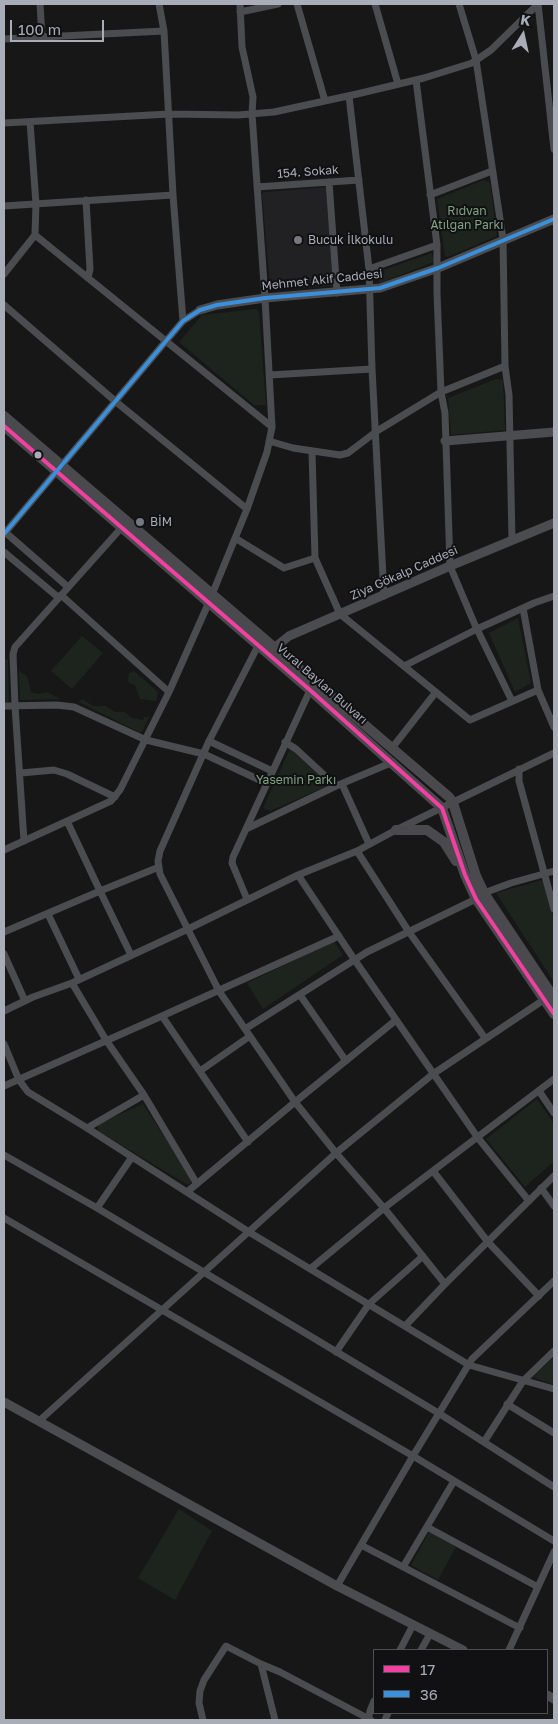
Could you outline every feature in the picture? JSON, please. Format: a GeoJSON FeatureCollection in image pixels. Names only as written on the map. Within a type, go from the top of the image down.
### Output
{"type":"FeatureCollection","features":[{"type":"Feature","properties":{"kind":"main road","name":"Vural Baylan Bulvarı"},"geometry":{"type":"LineString","coordinates":[[4,416],[59,468],[312,686],[442,808],[465,875],[551,996],[554,1014]]}},
{"type":"Feature","properties":{"kind":"main road","name":"Vural Baylan Bulvarı"},"geometry":{"type":"LineString","coordinates":[[4,426],[59,468]]}},
{"type":"Feature","properties":{"kind":"main road","name":"Vural Baylan Bulvarı"},"geometry":{"type":"LineString","coordinates":[[312,686],[392,748],[449,797],[453,803],[476,876],[480,896]]}},
{"type":"Feature","properties":{"kind":"main road"},"geometry":{"type":"LineString","coordinates":[[396,830],[427,830],[436,835],[444,842],[465,875]]}},
{"type":"Feature","properties":{"kind":"street"},"geometry":{"type":"LineString","coordinates":[[40,4],[42,37]]}},
{"type":"Feature","properties":{"kind":"street"},"geometry":{"type":"LineString","coordinates":[[159,4],[164,31],[173,195],[184,321]]}},
{"type":"Feature","properties":{"kind":"street"},"geometry":{"type":"LineString","coordinates":[[4,850],[112,801],[120,790],[170,692],[247,509],[267,452],[272,427],[266,298],[252,114],[253,88],[242,47],[240,4]]}},
{"type":"Feature","properties":{"kind":"street"},"geometry":{"type":"LineString","coordinates":[[240,12],[278,4]]}},
{"type":"Feature","properties":{"kind":"street"},"geometry":{"type":"LineString","coordinates":[[297,4],[325,101]]}},
{"type":"Feature","properties":{"kind":"street"},"geometry":{"type":"LineString","coordinates":[[375,4],[398,84]]}},
{"type":"Feature","properties":{"kind":"street"},"geometry":{"type":"LineString","coordinates":[[459,4],[476,60],[503,239],[505,366],[509,395],[512,540]]}},
{"type":"Feature","properties":{"kind":"street"},"geometry":{"type":"LineString","coordinates":[[4,123],[169,114],[252,114],[274,112],[349,96],[416,80],[476,60],[492,50],[538,4]]}},
{"type":"Feature","properties":{"kind":"street"},"geometry":{"type":"LineString","coordinates":[[538,4],[551,85],[554,149]]}},
{"type":"Feature","properties":{"kind":"street"},"geometry":{"type":"LineString","coordinates":[[4,39],[164,31]]}},
{"type":"Feature","properties":{"kind":"street"},"geometry":{"type":"LineString","coordinates":[[416,80],[437,245],[441,392],[445,413],[450,566],[477,630],[512,701]]}},
{"type":"Feature","properties":{"kind":"street"},"geometry":{"type":"LineString","coordinates":[[349,96],[369,268],[372,369],[377,431],[384,596]]}},
{"type":"Feature","properties":{"kind":"street"},"geometry":{"type":"LineString","coordinates":[[4,274],[36,235],[36,204],[30,122]]}},
{"type":"Feature","properties":{"kind":"street"},"geometry":{"type":"LineString","coordinates":[[430,195],[492,171]]}},
{"type":"Feature","properties":{"kind":"street","name":"154. Sokak"},"geometry":{"type":"LineString","coordinates":[[257,187],[359,180]]}},
{"type":"Feature","properties":{"kind":"street"},"geometry":{"type":"LineString","coordinates":[[329,182],[336,292]]}},
{"type":"Feature","properties":{"kind":"street"},"geometry":{"type":"LineString","coordinates":[[4,206],[173,195]]}},
{"type":"Feature","properties":{"kind":"street"},"geometry":{"type":"LineString","coordinates":[[86,200],[90,269],[88,278]]}},
{"type":"Feature","properties":{"kind":"street","name":"Mehmet Akif Caddesi"},"geometry":{"type":"LineString","coordinates":[[200,310],[217,305],[266,298],[380,288],[438,268],[554,219]]}},
{"type":"Feature","properties":{"kind":"street"},"geometry":{"type":"LineString","coordinates":[[36,235],[272,427]]}},
{"type":"Feature","properties":{"kind":"street"},"geometry":{"type":"LineString","coordinates":[[369,268],[437,245]]}},
{"type":"Feature","properties":{"kind":"street"},"geometry":{"type":"LineString","coordinates":[[4,305],[115,401],[247,509]]}},
{"type":"Feature","properties":{"kind":"street"},"geometry":{"type":"LineString","coordinates":[[68,587],[5,533],[166,341],[184,321],[200,310]]}},
{"type":"Feature","properties":{"kind":"street"},"geometry":{"type":"LineString","coordinates":[[269,440],[292,448],[340,456],[348,453],[377,431],[441,392],[505,366]]}},
{"type":"Feature","properties":{"kind":"street"},"geometry":{"type":"LineString","coordinates":[[270,375],[372,369]]}},
{"type":"Feature","properties":{"kind":"street"},"geometry":{"type":"LineString","coordinates":[[445,441],[554,432]]}},
{"type":"Feature","properties":{"kind":"street"},"geometry":{"type":"LineString","coordinates":[[312,452],[315,558],[340,614],[470,720],[538,690]]}},
{"type":"Feature","properties":{"kind":"street","name":"Ziya Gökalp Caddesi"},"geometry":{"type":"LineString","coordinates":[[271,650],[289,636],[554,523]]}},
{"type":"Feature","properties":{"kind":"street"},"geometry":{"type":"LineString","coordinates":[[24,841],[21,773],[15,706],[13,654],[15,646],[124,524]]}},
{"type":"Feature","properties":{"kind":"street"},"geometry":{"type":"LineString","coordinates":[[235,538],[284,568],[315,558]]}},
{"type":"Feature","properties":{"kind":"street"},"geometry":{"type":"LineString","coordinates":[[4,552],[60,596],[170,692]]}},
{"type":"Feature","properties":{"kind":"street"},"geometry":{"type":"LineString","coordinates":[[404,666],[523,608],[554,596]]}},
{"type":"Feature","properties":{"kind":"street"},"geometry":{"type":"LineString","coordinates":[[523,608],[538,690],[554,727]]}},
{"type":"Feature","properties":{"kind":"street"},"geometry":{"type":"LineString","coordinates":[[260,641],[204,754],[160,851],[160,874],[219,991],[295,1102],[445,1284]]}},
{"type":"Feature","properties":{"kind":"street"},"geometry":{"type":"LineString","coordinates":[[247,899],[232,863],[233,857],[312,686]]}},
{"type":"Feature","properties":{"kind":"street"},"geometry":{"type":"LineString","coordinates":[[392,748],[436,692]]}},
{"type":"Feature","properties":{"kind":"street"},"geometry":{"type":"LineString","coordinates":[[4,706],[57,705],[74,707],[146,740],[204,754],[266,783]]}},
{"type":"Feature","properties":{"kind":"street"},"geometry":{"type":"LineString","coordinates":[[210,742],[272,771]]}},
{"type":"Feature","properties":{"kind":"street"},"geometry":{"type":"LineString","coordinates":[[285,742],[339,785],[369,844]]}},
{"type":"Feature","properties":{"kind":"street"},"geometry":{"type":"LineString","coordinates":[[4,1011],[25,1000],[76,981],[298,875],[356,851],[554,753]]}},
{"type":"Feature","properties":{"kind":"street"},"geometry":{"type":"LineString","coordinates":[[246,829],[403,757]]}},
{"type":"Feature","properties":{"kind":"street"},"geometry":{"type":"LineString","coordinates":[[519,769],[519,781],[554,908]]}},
{"type":"Feature","properties":{"kind":"street"},"geometry":{"type":"LineString","coordinates":[[21,773],[54,770],[67,774],[115,797]]}},
{"type":"Feature","properties":{"kind":"street"},"geometry":{"type":"LineString","coordinates":[[67,822],[131,955]]}},
{"type":"Feature","properties":{"kind":"street"},"geometry":{"type":"LineString","coordinates":[[356,851],[410,932],[485,1038]]}},
{"type":"Feature","properties":{"kind":"street"},"geometry":{"type":"LineString","coordinates":[[4,932],[159,867]]}},
{"type":"Feature","properties":{"kind":"street"},"geometry":{"type":"LineString","coordinates":[[245,1029],[367,952],[480,896],[511,883],[554,871]]}},
{"type":"Feature","properties":{"kind":"street"},"geometry":{"type":"LineString","coordinates":[[298,875],[478,1138],[529,1202]]}},
{"type":"Feature","properties":{"kind":"street"},"geometry":{"type":"LineString","coordinates":[[48,914],[76,981],[106,1040],[144,1094],[198,1184]]}},
{"type":"Feature","properties":{"kind":"street"},"geometry":{"type":"LineString","coordinates":[[4,1086],[339,936]]}},
{"type":"Feature","properties":{"kind":"street"},"geometry":{"type":"LineString","coordinates":[[4,954],[25,1000]]}},
{"type":"Feature","properties":{"kind":"street"},"geometry":{"type":"LineString","coordinates":[[300,995],[346,1061]]}},
{"type":"Feature","properties":{"kind":"street"},"geometry":{"type":"LineString","coordinates":[[39,1421],[336,1153],[434,1074],[485,1038],[551,996]]}},
{"type":"Feature","properties":{"kind":"street"},"geometry":{"type":"LineString","coordinates":[[162,1016],[248,1142]]}},
{"type":"Feature","properties":{"kind":"street"},"geometry":{"type":"LineString","coordinates":[[187,1192],[396,1020]]}},
{"type":"Feature","properties":{"kind":"street"},"geometry":{"type":"LineString","coordinates":[[200,1071],[250,1036]]}},
{"type":"Feature","properties":{"kind":"street"},"geometry":{"type":"LineString","coordinates":[[4,1044],[19,1080],[28,1092],[249,1232],[469,1365],[554,1388]]}},
{"type":"Feature","properties":{"kind":"street"},"geometry":{"type":"LineString","coordinates":[[310,1269],[384,1208],[554,1079]]}},
{"type":"Feature","properties":{"kind":"street"},"geometry":{"type":"LineString","coordinates":[[539,1091],[554,1114]]}},
{"type":"Feature","properties":{"kind":"street"},"geometry":{"type":"LineString","coordinates":[[87,1128],[144,1094]]}},
{"type":"Feature","properties":{"kind":"street"},"geometry":{"type":"LineString","coordinates":[[4,1155],[97,1208],[440,1414],[554,1487]]}},
{"type":"Feature","properties":{"kind":"street"},"geometry":{"type":"LineString","coordinates":[[97,1208],[132,1157]]}},
{"type":"Feature","properties":{"kind":"street"},"geometry":{"type":"LineString","coordinates":[[433,1171],[488,1242],[539,1296]]}},
{"type":"Feature","properties":{"kind":"street"},"geometry":{"type":"LineString","coordinates":[[405,1326],[554,1176]]}},
{"type":"Feature","properties":{"kind":"street"},"geometry":{"type":"LineString","coordinates":[[541,1188],[554,1206]]}},
{"type":"Feature","properties":{"kind":"street"},"geometry":{"type":"LineString","coordinates":[[4,1218],[413,1456],[554,1541]]}},
{"type":"Feature","properties":{"kind":"street"},"geometry":{"type":"LineString","coordinates":[[336,1352],[369,1304],[422,1256]]}},
{"type":"Feature","properties":{"kind":"street"},"geometry":{"type":"LineString","coordinates":[[337,1586],[472,1359],[554,1281]]}},
{"type":"Feature","properties":{"kind":"street"},"geometry":{"type":"LineString","coordinates":[[484,1442],[523,1381],[554,1351]]}},
{"type":"Feature","properties":{"kind":"street"},"geometry":{"type":"LineString","coordinates":[[4,1402],[337,1586],[461,1649]]}},
{"type":"Feature","properties":{"kind":"street"},"geometry":{"type":"LineString","coordinates":[[508,1404],[554,1431]]}},
{"type":"Feature","properties":{"kind":"street"},"geometry":{"type":"LineString","coordinates":[[403,1567],[454,1481]]}},
{"type":"Feature","properties":{"kind":"street"},"geometry":{"type":"LineString","coordinates":[[427,1527],[538,1587]]}},
{"type":"Feature","properties":{"kind":"street"},"geometry":{"type":"LineString","coordinates":[[361,1545],[520,1628]]}},
{"type":"Feature","properties":{"kind":"street"},"geometry":{"type":"LineString","coordinates":[[510,1649],[554,1552]]}},
{"type":"Feature","properties":{"kind":"street"},"geometry":{"type":"LineString","coordinates":[[401,1649],[413,1625]]}},
{"type":"Feature","properties":{"kind":"street"},"geometry":{"type":"LineString","coordinates":[[422,1649],[430,1634]]}},
{"type":"Feature","properties":{"kind":"street"},"geometry":{"type":"LineString","coordinates":[[203,1720],[199,1703],[200,1691],[204,1680],[226,1646],[280,1672],[369,1720],[373,1703]]}},
{"type":"Feature","properties":{"kind":"street"},"geometry":{"type":"LineString","coordinates":[[261,1664],[275,1720]]}},
{"type":"Feature","properties":{"kind":"shaded area","name":"Bucuk İlkokulu"},"geometry":{"type":"Polygon","coordinates":[[[326,187],[333,286],[274,290],[270,286],[262,194],[264,192],[326,187]]]}},
{"type":"Feature","properties":{"kind":"green space","name":"Rıdvan Atılgan Parkı"},"geometry":{"type":"Polygon","coordinates":[[[484,180],[490,183],[497,236],[448,257],[445,256],[437,199],[484,180]]]}},
{"type":"Feature","properties":{"kind":"green space"},"geometry":{"type":"Polygon","coordinates":[[[432,253],[434,262],[379,283],[378,272],[432,253]]]}},
{"type":"Feature","properties":{"kind":"green space"},"geometry":{"type":"Polygon","coordinates":[[[256,309],[259,311],[266,405],[254,405],[179,342],[202,315],[256,309]]]}},
{"type":"Feature","properties":{"kind":"green space"},"geometry":{"type":"Polygon","coordinates":[[[496,379],[503,380],[505,430],[451,435],[448,398],[496,379]]]}},
{"type":"Feature","properties":{"kind":"green space"},"geometry":{"type":"Polygon","coordinates":[[[518,618],[531,683],[515,692],[489,633],[518,618]]]}},
{"type":"Feature","properties":{"kind":"green space"},"geometry":{"type":"Polygon","coordinates":[[[82,636],[103,653],[72,689],[51,671],[82,636]]]}},
{"type":"Feature","properties":{"kind":"green space"},"geometry":{"type":"Polygon","coordinates":[[[8,659],[9,702],[4,702],[4,660],[8,659]]]}},
{"type":"Feature","properties":{"kind":"green space"},"geometry":{"type":"Polygon","coordinates":[[[19,671],[27,676],[31,692],[38,694],[47,692],[60,699],[20,700],[19,671]]]}},
{"type":"Feature","properties":{"kind":"green space"},"geometry":{"type":"Polygon","coordinates":[[[134,671],[158,692],[156,701],[140,699],[135,685],[129,683],[128,680],[129,673],[134,671]]]}},
{"type":"Feature","properties":{"kind":"green space"},"geometry":{"type":"Polygon","coordinates":[[[82,699],[93,706],[106,706],[115,712],[125,712],[132,718],[143,720],[144,717],[149,717],[142,732],[139,732],[79,702],[82,699]]]}},
{"type":"Feature","properties":{"kind":"green space","name":"Yasemin Parkı"},"geometry":{"type":"Polygon","coordinates":[[[290,749],[322,778],[325,787],[270,811],[263,808],[290,749]]]}},
{"type":"Feature","properties":{"kind":"green space"},"geometry":{"type":"Polygon","coordinates":[[[543,880],[554,920],[554,982],[496,893],[543,880]]]}},
{"type":"Feature","properties":{"kind":"green space"},"geometry":{"type":"Polygon","coordinates":[[[334,941],[343,955],[263,1009],[247,983],[334,941]]]}},
{"type":"Feature","properties":{"kind":"green space"},"geometry":{"type":"Polygon","coordinates":[[[537,1099],[554,1124],[554,1161],[525,1187],[486,1139],[537,1099]]]}},
{"type":"Feature","properties":{"kind":"green space"},"geometry":{"type":"Polygon","coordinates":[[[143,1104],[193,1181],[188,1185],[98,1131],[98,1124],[143,1104]]]}},
{"type":"Feature","properties":{"kind":"green space"},"geometry":{"type":"Polygon","coordinates":[[[554,1357],[554,1382],[552,1384],[533,1377],[554,1357]]]}},
{"type":"Feature","properties":{"kind":"green space"},"geometry":{"type":"Polygon","coordinates":[[[179,1509],[212,1531],[175,1600],[138,1578],[179,1509]]]}},
{"type":"Feature","properties":{"kind":"green space"},"geometry":{"type":"Polygon","coordinates":[[[429,1532],[456,1547],[438,1580],[411,1565],[429,1532]]]}},
{"type":"Feature","properties":{"kind":"transit line","name":"36"},"geometry":{"type":"LineString","coordinates":[[4,534],[183,321],[200,310],[217,305],[265,298],[380,288],[438,268],[554,219]]}},
{"type":"Feature","properties":{"kind":"transit line","name":"17"},"geometry":{"type":"LineString","coordinates":[[4,426],[310,690],[442,808],[465,875],[476,899],[554,1014]]}},
{"type":"Feature","properties":{"kind":"place","name":"Bucuk İlkokulu"},"geometry":{"type":"Point","coordinates":[298,240]}},
{"type":"Feature","properties":{"kind":"place","name":"BİM"},"geometry":{"type":"Point","coordinates":[140,522]}}]}
